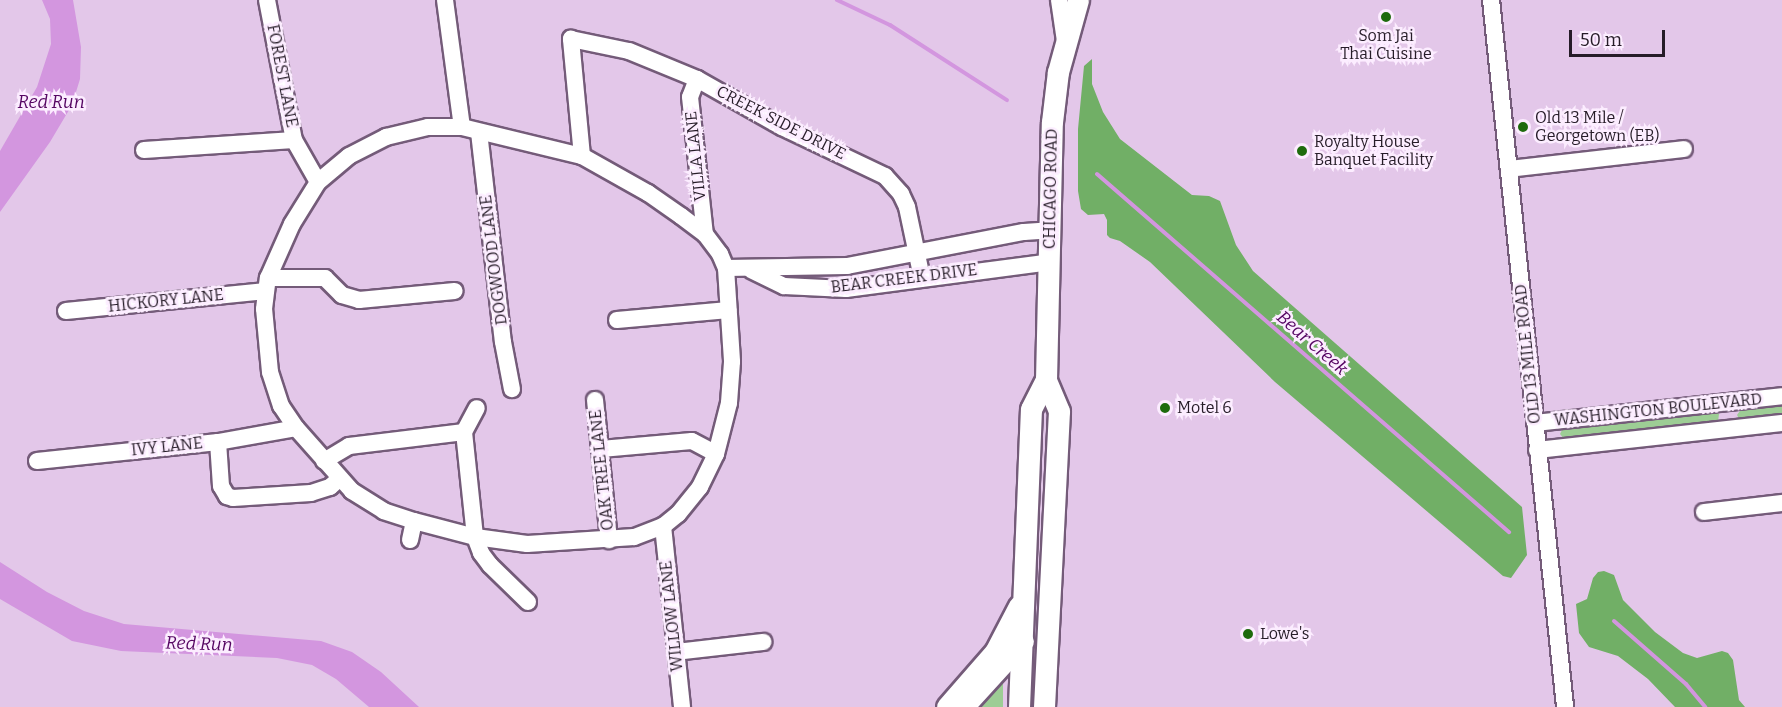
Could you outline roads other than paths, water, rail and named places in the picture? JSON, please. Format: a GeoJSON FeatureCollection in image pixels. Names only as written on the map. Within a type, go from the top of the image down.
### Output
{"type":"FeatureCollection","features":[{"type":"Feature","properties":{"kind":"main road","name":"CHICAGO ROAD"},"geometry":{"type":"LineString","coordinates":[[1044,707],[1059,411],[1046,380],[1052,122],[1065,43],[1078,0]]}},
{"type":"Feature","properties":{"kind":"main road","name":"CHICAGO ROAD"},"geometry":{"type":"LineString","coordinates":[[1019,707],[1031,409],[1046,380]]}},
{"type":"Feature","properties":{"kind":"main road"},"geometry":{"type":"LineString","coordinates":[[963,707],[1021,644],[1042,613],[1051,591]]}},
{"type":"Feature","properties":{"kind":"main road"},"geometry":{"type":"LineString","coordinates":[[947,707],[995,652],[1023,597]]}},
{"type":"Feature","properties":{"kind":"street","name":"FOREST LANE"},"geometry":{"type":"LineString","coordinates":[[267,0],[294,141],[318,182]]}},
{"type":"Feature","properties":{"kind":"street"},"geometry":{"type":"LineString","coordinates":[[445,0],[462,127]]}},
{"type":"Feature","properties":{"kind":"street"},"geometry":{"type":"LineString","coordinates":[[1059,0],[1065,43]]}},
{"type":"Feature","properties":{"kind":"street","name":"OLD 13 MILE ROAD"},"geometry":{"type":"LineString","coordinates":[[1491,0],[1565,707]]}},
{"type":"Feature","properties":{"kind":"street","name":"CREEK SIDE DRIVE"},"geometry":{"type":"LineString","coordinates":[[582,156],[571,39],[629,51],[697,79],[820,147],[885,176],[901,194],[907,207],[922,278]]}},
{"type":"Feature","properties":{"kind":"street","name":"VILLA LANE"},"geometry":{"type":"LineString","coordinates":[[697,79],[690,97],[705,234]]}},
{"type":"Feature","properties":{"kind":"street"},"geometry":{"type":"LineString","coordinates":[[428,127],[462,127],[479,132],[582,156],[648,193],[705,234],[726,268],[732,362],[729,403],[716,454],[700,487],[688,503],[663,526],[634,537],[527,544],[475,537],[414,521],[367,502],[339,478],[296,428],[281,406],[270,372],[264,309],[267,285],[292,224],[318,182],[349,156],[386,137],[428,127]]}},
{"type":"Feature","properties":{"kind":"street","name":"DOGWOOD LANE"},"geometry":{"type":"LineString","coordinates":[[479,132],[502,332],[512,389]]}},
{"type":"Feature","properties":{"kind":"street"},"geometry":{"type":"LineString","coordinates":[[144,150],[294,141]]}},
{"type":"Feature","properties":{"kind":"street"},"geometry":{"type":"LineString","coordinates":[[1509,169],[1684,149]]}},
{"type":"Feature","properties":{"kind":"street"},"geometry":{"type":"LineString","coordinates":[[750,269],[847,266],[1024,232],[1050,230]]}},
{"type":"Feature","properties":{"kind":"street","name":"BEAR CREEK DRIVE"},"geometry":{"type":"LineString","coordinates":[[726,268],[750,269],[773,282],[798,289],[846,289],[1050,262]]}},
{"type":"Feature","properties":{"kind":"street","name":"HICKORY LANE"},"geometry":{"type":"LineString","coordinates":[[66,311],[325,278],[342,295],[359,300],[455,291]]}},
{"type":"Feature","properties":{"kind":"street"},"geometry":{"type":"LineString","coordinates":[[617,320],[729,310]]}},
{"type":"Feature","properties":{"kind":"street","name":"WASHINGTON BOULEVARD"},"geometry":{"type":"LineString","coordinates":[[1535,423],[1782,396]]}},
{"type":"Feature","properties":{"kind":"street","name":"OAK TREE LANE"},"geometry":{"type":"LineString","coordinates":[[595,400],[609,540]]}},
{"type":"Feature","properties":{"kind":"street"},"geometry":{"type":"LineString","coordinates":[[477,408],[464,432],[475,537],[481,554],[528,602]]}},
{"type":"Feature","properties":{"kind":"street","name":"WASHINGTON BOULEVARD"},"geometry":{"type":"LineString","coordinates":[[1537,450],[1782,423]]}},
{"type":"Feature","properties":{"kind":"street","name":"IVY LANE"},"geometry":{"type":"LineString","coordinates":[[37,461],[218,442],[296,428]]}},
{"type":"Feature","properties":{"kind":"street"},"geometry":{"type":"LineString","coordinates":[[324,461],[349,446],[464,432]]}},
{"type":"Feature","properties":{"kind":"street"},"geometry":{"type":"LineString","coordinates":[[601,449],[693,441],[716,454]]}},
{"type":"Feature","properties":{"kind":"street"},"geometry":{"type":"LineString","coordinates":[[218,442],[221,486],[227,496],[233,498],[311,493],[330,487],[339,478]]}},
{"type":"Feature","properties":{"kind":"street"},"geometry":{"type":"LineString","coordinates":[[1704,512],[1782,503]]}},
{"type":"Feature","properties":{"kind":"street"},"geometry":{"type":"LineString","coordinates":[[410,540],[414,521]]}},
{"type":"Feature","properties":{"kind":"street","name":"WILLOW LANE"},"geometry":{"type":"LineString","coordinates":[[663,526],[682,707]]}},
{"type":"Feature","properties":{"kind":"street"},"geometry":{"type":"LineString","coordinates":[[676,652],[763,642]]}},
{"type":"Feature","properties":{"kind":"water","name":"Red Run"},"geometry":{"type":"Polygon","coordinates":[[[42,0],[73,0],[81,47],[80,79],[72,105],[50,142],[0,212],[0,151],[37,87],[51,44],[50,19],[42,0]]]}},
{"type":"Feature","properties":{"kind":"water","name":"Red Run"},"geometry":{"type":"Polygon","coordinates":[[[0,562],[47,592],[84,611],[124,624],[321,641],[352,652],[381,672],[419,707],[369,707],[336,679],[312,665],[277,658],[121,651],[72,641],[0,599],[0,562]]]}},
{"type":"Feature","properties":{"kind":"waterway","name":"Bear Creek"},"geometry":{"type":"LineString","coordinates":[[837,0],[890,25],[1007,100]]}},
{"type":"Feature","properties":{"kind":"waterway","name":"Bear Creek"},"geometry":{"type":"LineString","coordinates":[[1097,174],[1509,532]]}},
{"type":"Feature","properties":{"kind":"waterway","name":"Bear Creek"},"geometry":{"type":"LineString","coordinates":[[1614,621],[1686,684],[1705,707]]}},
{"type":"Feature","properties":{"kind":"place","name":"Som Jai Thai Cuisine"},"geometry":{"type":"Point","coordinates":[1386,17]}},
{"type":"Feature","properties":{"kind":"place","name":"Old 13 Mile / Georgetown (EB)"},"geometry":{"type":"Point","coordinates":[1523,127]}},
{"type":"Feature","properties":{"kind":"place","name":"Royalty House Banquet Facility"},"geometry":{"type":"Point","coordinates":[1302,151]}},
{"type":"Feature","properties":{"kind":"place","name":"Motel 6"},"geometry":{"type":"Point","coordinates":[1165,408]}},
{"type":"Feature","properties":{"kind":"place","name":"Lowe's"},"geometry":{"type":"Point","coordinates":[1248,634]}}]}
